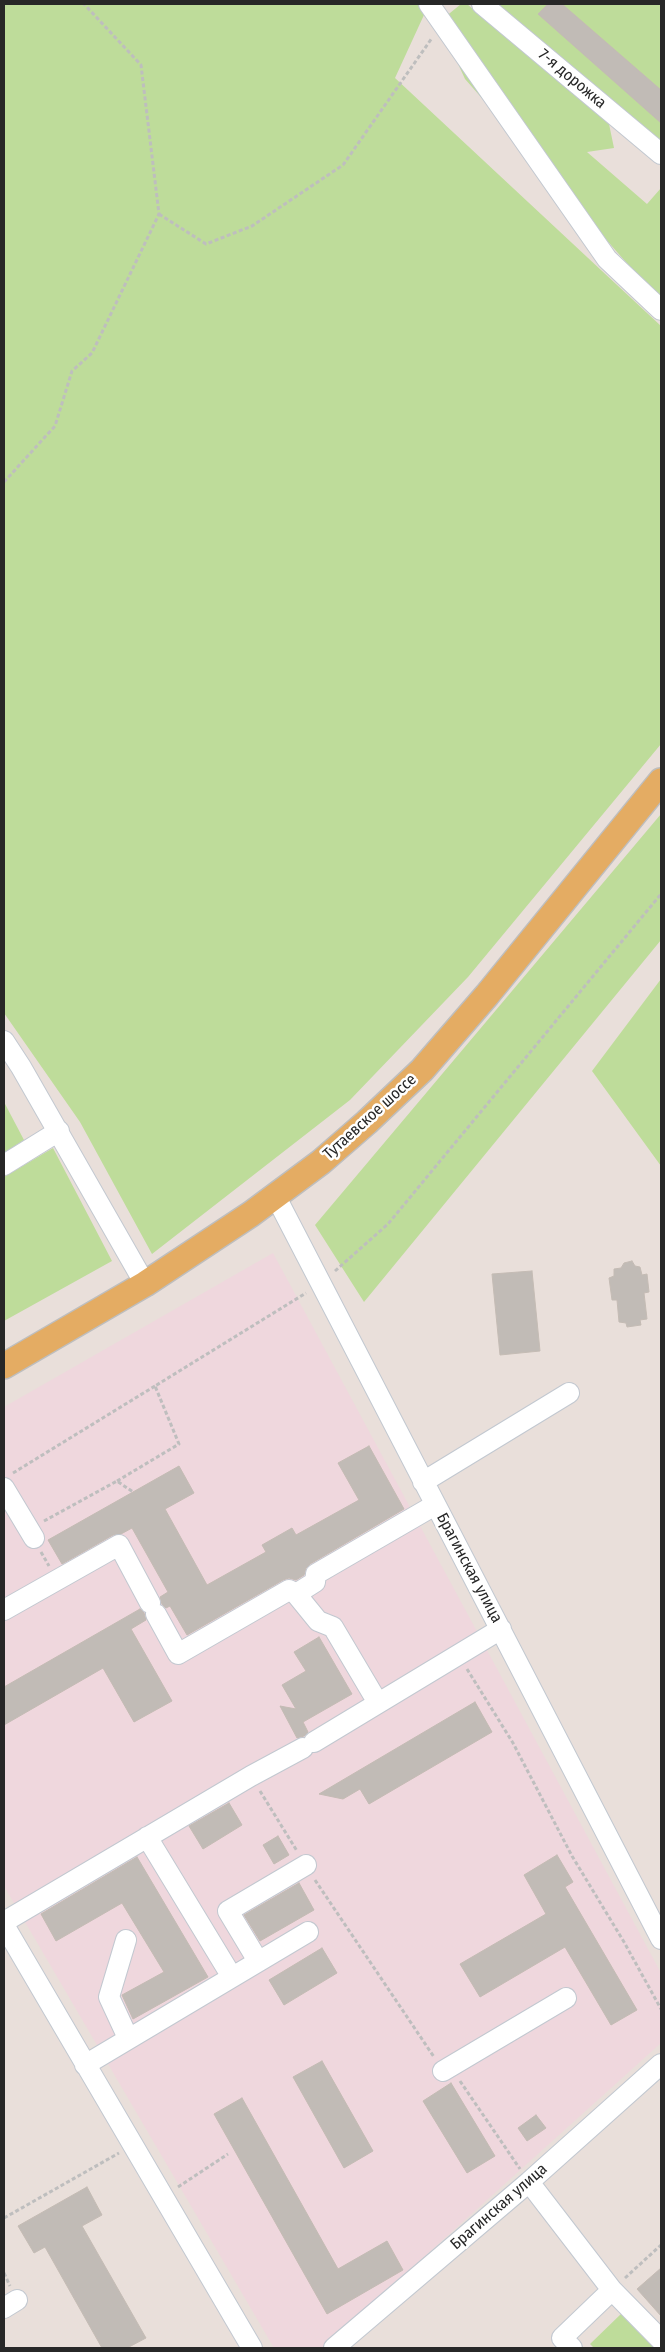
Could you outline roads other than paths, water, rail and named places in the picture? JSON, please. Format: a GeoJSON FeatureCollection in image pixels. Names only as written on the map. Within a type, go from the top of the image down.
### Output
{"type":"FeatureCollection","features":[{"type":"Feature","properties":{"kind":"main road","name":"Тутаевское шоссе"},"geometry":{"type":"LineString","coordinates":[[4,1366],[145,1284],[276,1197],[321,1162],[422,1070],[487,995],[661,781]]}},
{"type":"Feature","properties":{"kind":"street"},"geometry":{"type":"LineString","coordinates":[[430,4],[607,259],[661,310]]}},
{"type":"Feature","properties":{"kind":"street","name":"7-я дорожка"},"geometry":{"type":"LineString","coordinates":[[482,4],[661,154]]}},
{"type":"Feature","properties":{"kind":"street"},"geometry":{"type":"LineString","coordinates":[[4,1041],[59,1131],[145,1284]]}},
{"type":"Feature","properties":{"kind":"street"},"geometry":{"type":"LineString","coordinates":[[4,1165],[59,1131]]}},
{"type":"Feature","properties":{"kind":"street","name":"Брагинская улица"},"geometry":{"type":"LineString","coordinates":[[276,1197],[661,1940]]}},
{"type":"Feature","properties":{"kind":"street"},"geometry":{"type":"LineString","coordinates":[[423,1482],[569,1393]]}},
{"type":"Feature","properties":{"kind":"street"},"geometry":{"type":"LineString","coordinates":[[8,1481],[31,1534]]}},
{"type":"Feature","properties":{"kind":"street"},"geometry":{"type":"LineString","coordinates":[[296,1594],[315,1582],[316,1574],[435,1505]]}},
{"type":"Feature","properties":{"kind":"street"},"geometry":{"type":"LineString","coordinates":[[4,1610],[119,1545],[178,1654],[289,1590],[296,1594],[318,1621],[333,1627],[378,1703]]}},
{"type":"Feature","properties":{"kind":"street"},"geometry":{"type":"LineString","coordinates":[[252,2348],[132,2146],[4,1923],[251,1776],[308,1745],[501,1629]]}},
{"type":"Feature","properties":{"kind":"street"},"geometry":{"type":"LineString","coordinates":[[147,1837],[232,1977]]}},
{"type":"Feature","properties":{"kind":"street"},"geometry":{"type":"LineString","coordinates":[[258,1961],[228,1911],[306,1865]]}},
{"type":"Feature","properties":{"kind":"street"},"geometry":{"type":"LineString","coordinates":[[85,2065],[308,1932]]}},
{"type":"Feature","properties":{"kind":"street"},"geometry":{"type":"LineString","coordinates":[[126,1940],[110,1997],[128,2038]]}},
{"type":"Feature","properties":{"kind":"street"},"geometry":{"type":"LineString","coordinates":[[443,2071],[566,1998]]}},
{"type":"Feature","properties":{"kind":"street","name":"Брагинская улица"},"geometry":{"type":"LineString","coordinates":[[334,2348],[529,2182],[661,2064]]}},
{"type":"Feature","properties":{"kind":"street"},"geometry":{"type":"LineString","coordinates":[[529,2182],[612,2290],[661,2340]]}},
{"type":"Feature","properties":{"kind":"street"},"geometry":{"type":"LineString","coordinates":[[562,2345],[612,2290]]}}]}
